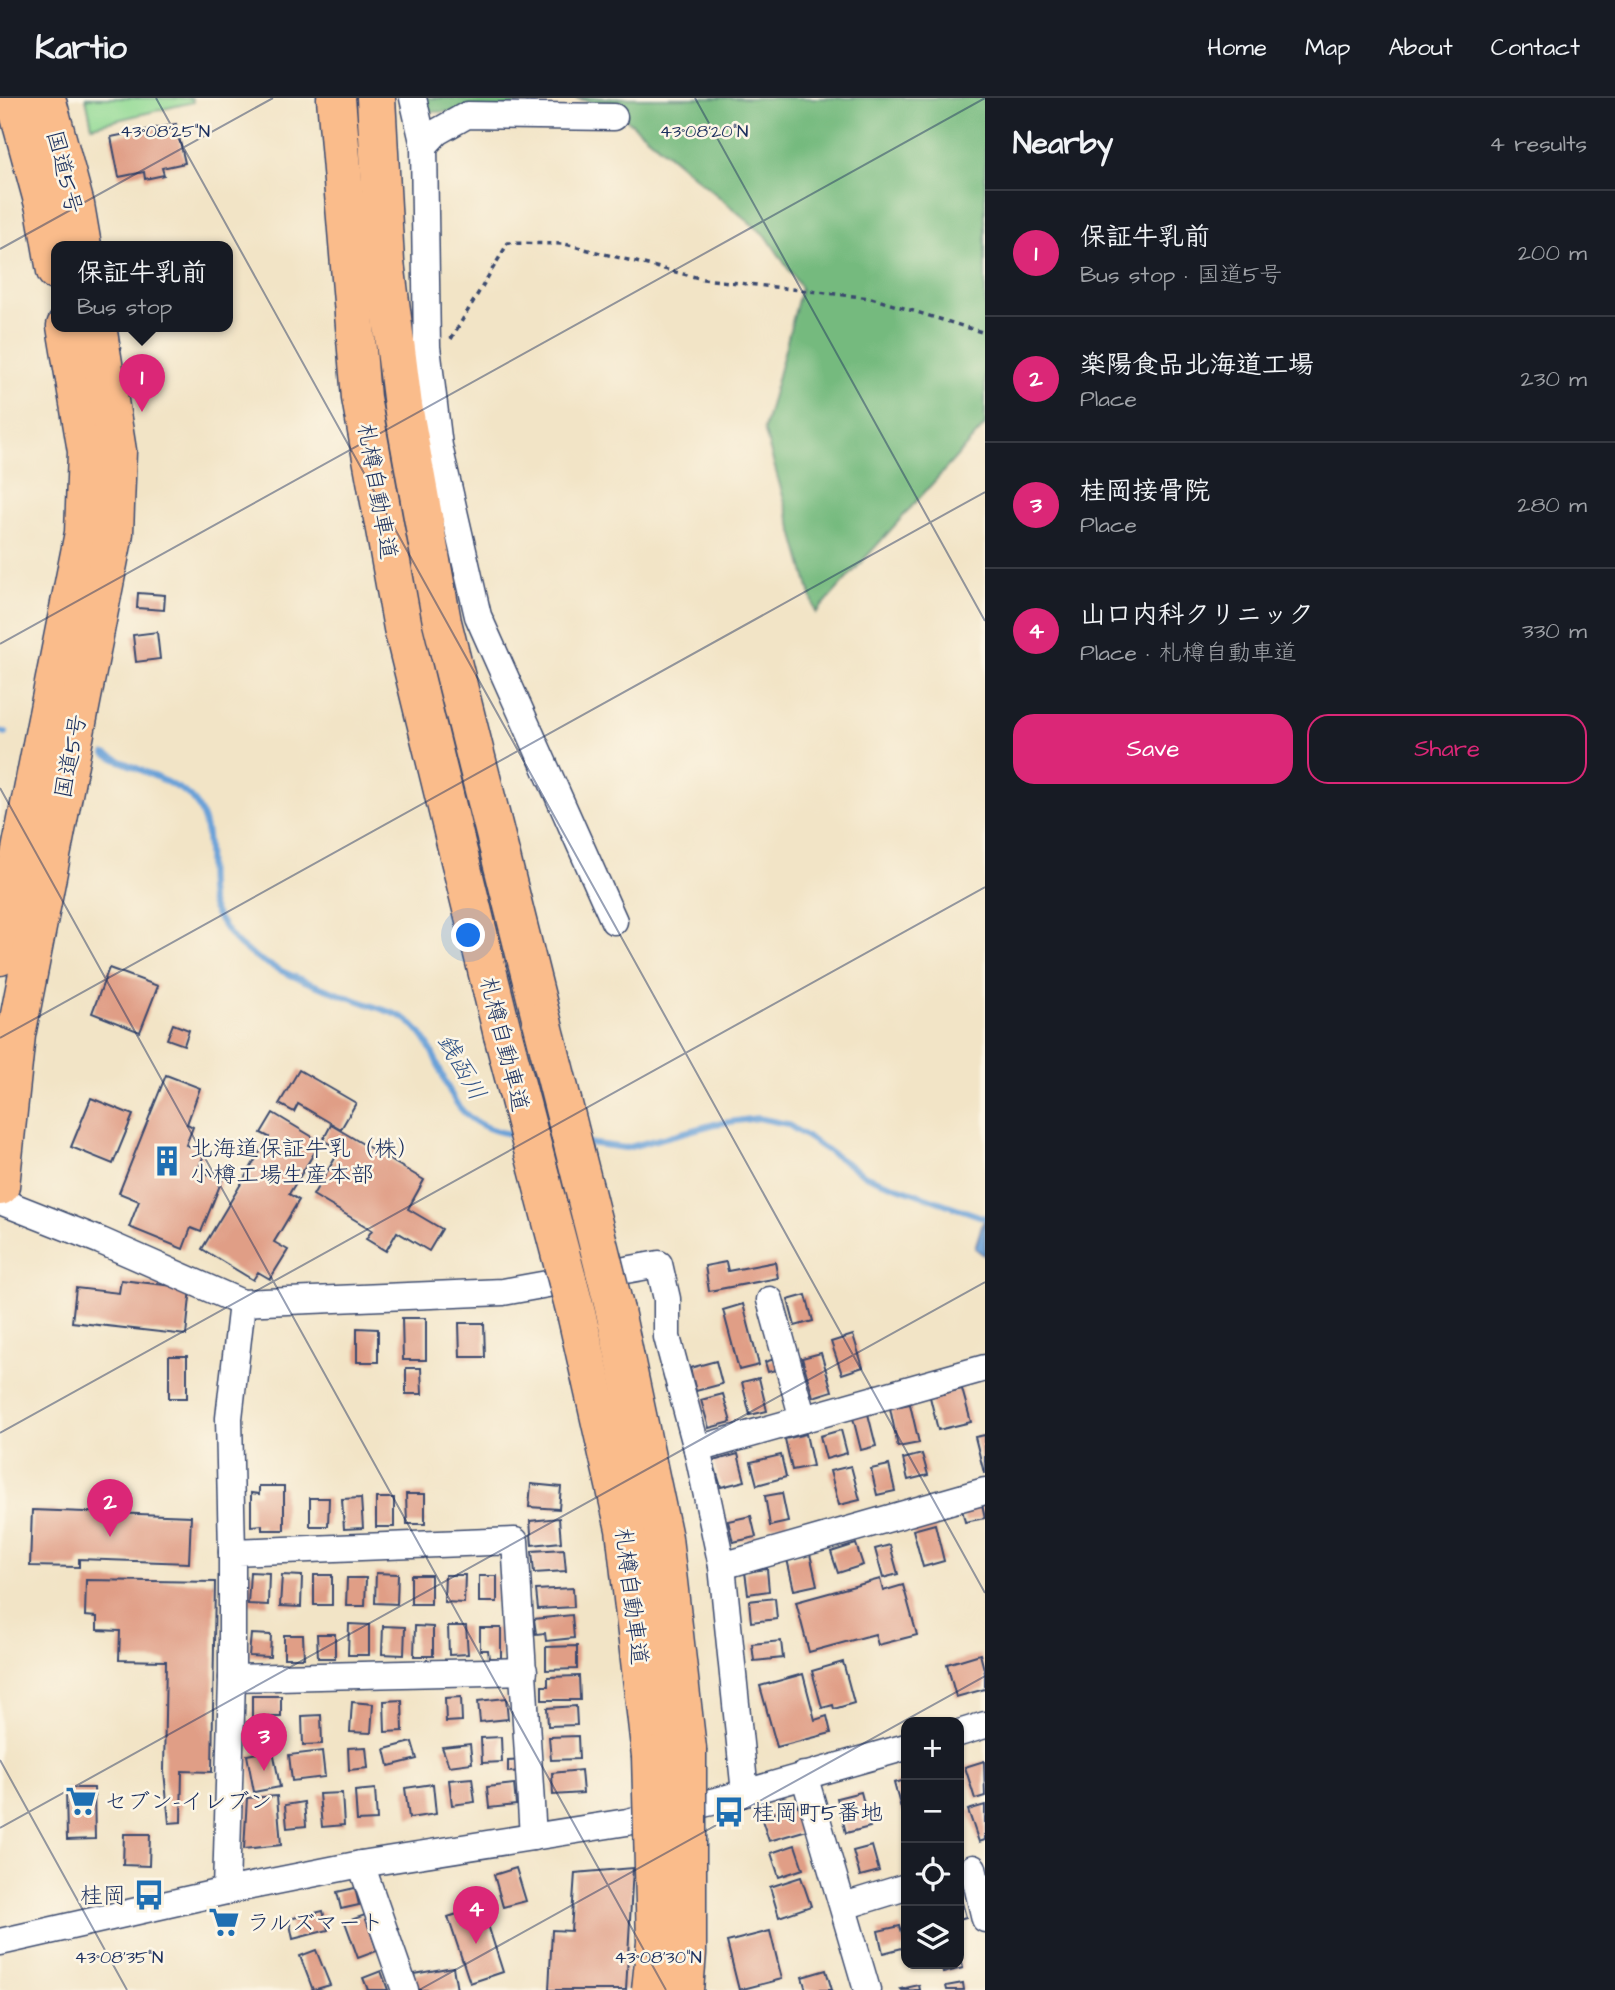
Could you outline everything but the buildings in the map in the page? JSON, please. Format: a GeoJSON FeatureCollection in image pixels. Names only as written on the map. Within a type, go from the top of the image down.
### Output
{"type":"FeatureCollection","features":[{"type":"Feature","properties":{"kind":"highway","name":"国道5号"},"geometry":{"type":"LineString","coordinates":[[15,98],[45,208],[51,242]]}},
{"type":"Feature","properties":{"kind":"highway","name":"国道5号"},"geometry":{"type":"LineString","coordinates":[[46,98],[75,205],[81,241]]}},
{"type":"Feature","properties":{"kind":"highway","name":"札樽自動車道"},"geometry":{"type":"LineString","coordinates":[[336,98],[361,398],[403,628],[503,1035],[577,1317],[625,1529],[669,1752],[651,1990]]}},
{"type":"Feature","properties":{"kind":"highway","name":"札樽自動車道"},"geometry":{"type":"LineString","coordinates":[[376,98],[385,262],[403,406],[442,622],[615,1311],[663,1538],[669,1752],[687,1953],[684,1990]]}},
{"type":"Feature","properties":{"kind":"highway","name":"国道5号"},"geometry":{"type":"LineString","coordinates":[[0,956],[87,507],[84,424],[67,332]]}},
{"type":"Feature","properties":{"kind":"highway","name":"国道5号"},"geometry":{"type":"LineString","coordinates":[[0,1186],[16,1035],[114,533],[117,451],[98,332]]}},
{"type":"Feature","properties":{"kind":"street"},"geometry":{"type":"LineString","coordinates":[[413,98],[424,146],[430,374],[439,446],[478,616],[614,921]]}},
{"type":"Feature","properties":{"kind":"street"},"geometry":{"type":"LineString","coordinates":[[424,146],[437,132],[467,115],[614,117]]}},
{"type":"Feature","properties":{"kind":"street"},"geometry":{"type":"LineString","coordinates":[[0,1200],[102,1241],[242,1303],[503,1292],[659,1264],[667,1299],[667,1337],[697,1449],[722,1566],[745,1793]]}},
{"type":"Feature","properties":{"kind":"street"},"geometry":{"type":"LineString","coordinates":[[770,1300],[803,1419]]}},
{"type":"Feature","properties":{"kind":"street"},"geometry":{"type":"LineString","coordinates":[[226,1891],[232,1678],[229,1419],[242,1303]]}},
{"type":"Feature","properties":{"kind":"street"},"geometry":{"type":"LineString","coordinates":[[697,1449],[985,1368]]}},
{"type":"Feature","properties":{"kind":"street"},"geometry":{"type":"LineString","coordinates":[[722,1566],[985,1491]]}},
{"type":"Feature","properties":{"kind":"street"},"geometry":{"type":"LineString","coordinates":[[232,1552],[515,1541],[533,1837]]}},
{"type":"Feature","properties":{"kind":"street"},"geometry":{"type":"LineString","coordinates":[[232,1678],[524,1671]]}},
{"type":"Feature","properties":{"kind":"street"},"geometry":{"type":"LineString","coordinates":[[964,1731],[985,1725]]}},
{"type":"Feature","properties":{"kind":"street"},"geometry":{"type":"LineString","coordinates":[[0,1942],[226,1891],[361,1864],[627,1822],[745,1793],[901,1748]]}},
{"type":"Feature","properties":{"kind":"street"},"geometry":{"type":"LineString","coordinates":[[804,1775],[867,1990]]}},
{"type":"Feature","properties":{"kind":"street"},"geometry":{"type":"LineString","coordinates":[[361,1864],[405,1990]]}},
{"type":"Feature","properties":{"kind":"street"},"geometry":{"type":"LineString","coordinates":[[972,1868],[985,1919]]}},
{"type":"Feature","properties":{"kind":"street"},"geometry":{"type":"LineString","coordinates":[[844,1906],[901,1889]]}},
{"type":"Feature","properties":{"kind":"path"},"geometry":{"type":"LineString","coordinates":[[430,374],[508,243],[565,244],[703,279],[871,298],[985,334]]}},
{"type":"Feature","properties":{"kind":"green space"},"geometry":{"type":"Polygon","coordinates":[[[86,98],[192,98],[193,102],[92,126],[86,98]]]}},
{"type":"Feature","properties":{"kind":"green space"},"geometry":{"type":"Polygon","coordinates":[[[408,98],[536,98],[490,112],[404,112],[408,98]]]}},
{"type":"Feature","properties":{"kind":"green space"},"geometry":{"type":"Polygon","coordinates":[[[576,98],[985,98],[985,425],[816,613],[764,429],[801,288],[767,237],[614,109],[576,98]]]}},
{"type":"Feature","properties":{"kind":"water"},"geometry":{"type":"Polygon","coordinates":[[[985,1216],[985,1256],[975,1248],[985,1216]]]}},
{"type":"Feature","properties":{"kind":"waterway","name":"銭函川"},"geometry":{"type":"LineString","coordinates":[[0,731],[6,733]]}},
{"type":"Feature","properties":{"kind":"waterway","name":"銭函川"},"geometry":{"type":"LineString","coordinates":[[105,754],[185,792],[199,808],[207,833],[211,903],[225,928],[242,948],[276,969],[407,1020],[422,1036],[458,1105],[471,1119],[491,1129],[518,1135]]}},
{"type":"Feature","properties":{"kind":"waterway","name":"銭函川"},"geometry":{"type":"LineString","coordinates":[[588,1143],[626,1148],[715,1124],[758,1118],[787,1124],[866,1176],[985,1218]]}},
{"type":"Feature","properties":{"kind":"place","name":"保証牛乳前"},"geometry":{"type":"Point","coordinates":[142,412]}},
{"type":"Feature","properties":{"kind":"place","name":"北海道保証牛乳（株） 小樽工場生産本部"},"geometry":{"type":"Point","coordinates":[167,1161]}},
{"type":"Feature","properties":{"kind":"place","name":"楽陽食品北海道工場"},"geometry":{"type":"Point","coordinates":[110,1537]}},
{"type":"Feature","properties":{"kind":"place","name":"桂岡接骨院"},"geometry":{"type":"Point","coordinates":[264,1771]}},
{"type":"Feature","properties":{"kind":"place","name":"セブン-イレブン"},"geometry":{"type":"Point","coordinates":[81,1801]}},
{"type":"Feature","properties":{"kind":"place","name":"桂岡町5番地"},"geometry":{"type":"Point","coordinates":[729,1812]}},
{"type":"Feature","properties":{"kind":"place","name":"桂岡"},"geometry":{"type":"Point","coordinates":[149,1895]}},
{"type":"Feature","properties":{"kind":"place","name":"ラルズマート"},"geometry":{"type":"Point","coordinates":[224,1922]}},
{"type":"Feature","properties":{"kind":"place","name":"山口内科クリニック"},"geometry":{"type":"Point","coordinates":[476,1944]}}]}
